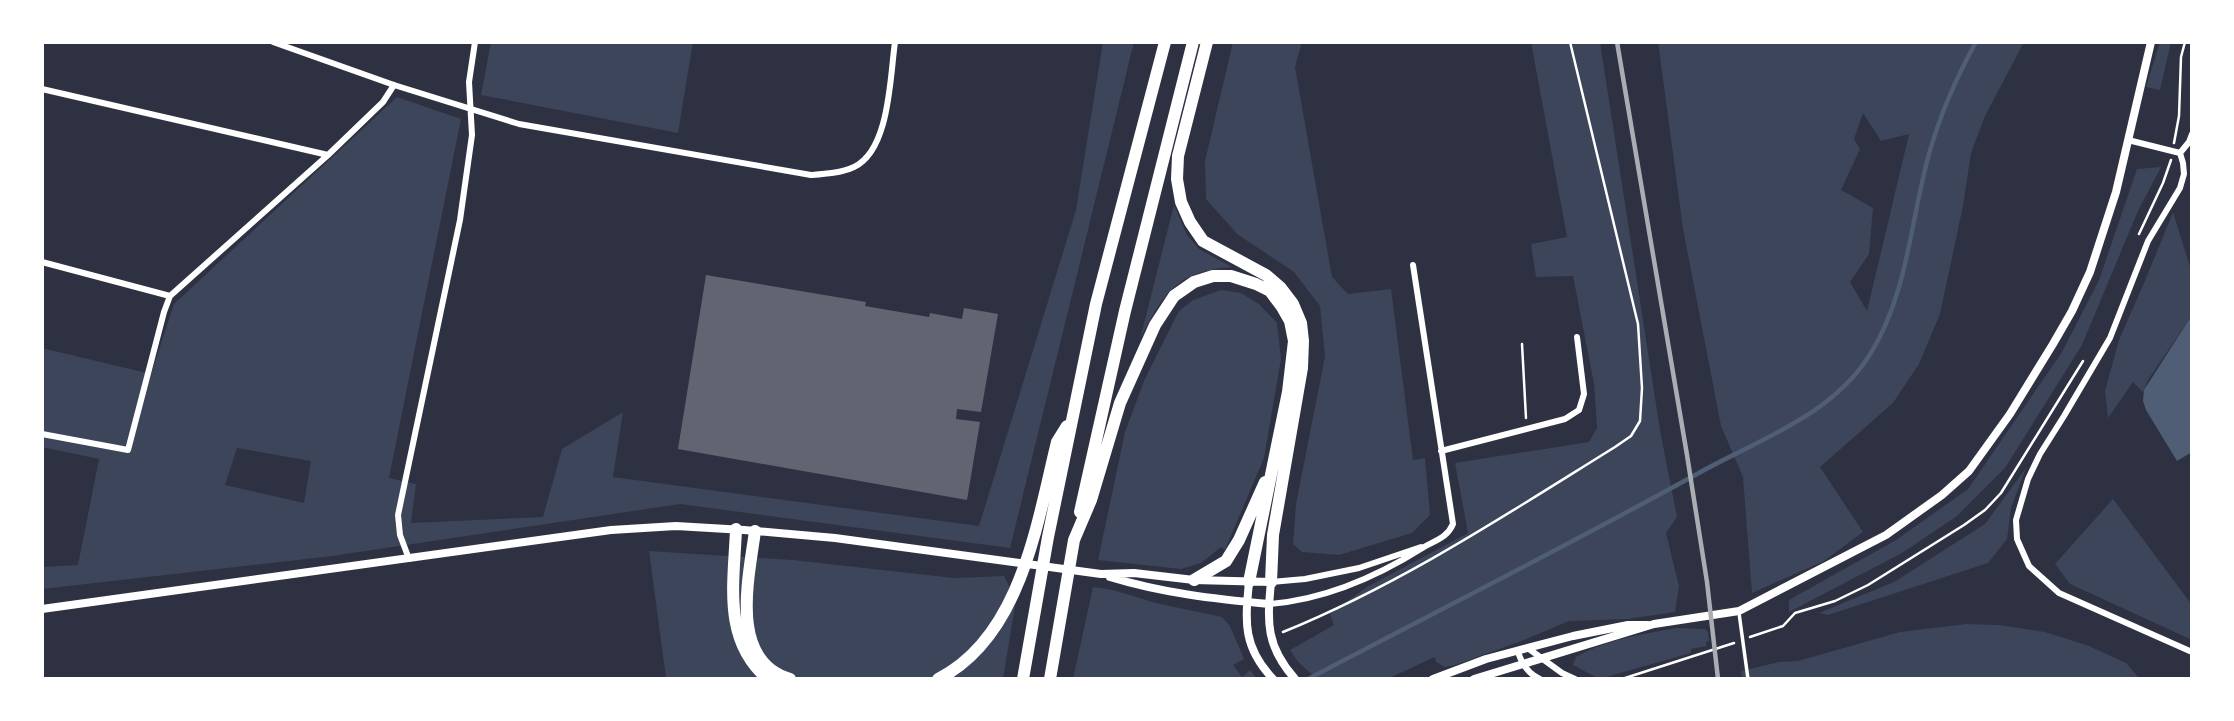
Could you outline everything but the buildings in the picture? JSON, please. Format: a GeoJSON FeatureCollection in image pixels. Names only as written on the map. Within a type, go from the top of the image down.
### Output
{"type":"FeatureCollection","features":[{"type":"Feature","properties":{"kind":"highway"},"geometry":{"type":"LineString","coordinates":[[1023,679],[1048,537],[1096,304],[1165,42]]}},
{"type":"Feature","properties":{"kind":"highway"},"geometry":{"type":"LineString","coordinates":[[1050,679],[1073,540],[1125,311],[1194,42]]}},
{"type":"Feature","properties":{"kind":"highway"},"geometry":{"type":"LineString","coordinates":[[1207,42],[1178,156],[1177,179],[1181,202],[1203,241],[1266,275],[1293,304],[1301,323],[1302,368],[1273,535],[1271,582]]}},
{"type":"Feature","properties":{"kind":"highway"},"geometry":{"type":"LineString","coordinates":[[1073,540],[1091,500],[1120,403],[1155,325],[1174,296],[1194,282],[1213,276],[1231,276],[1270,291],[1290,321],[1294,341],[1293,362],[1249,582]]}},
{"type":"Feature","properties":{"kind":"highway"},"geometry":{"type":"LineString","coordinates":[[938,679],[969,657],[992,630],[1012,600],[1034,536],[1057,442],[1072,419]]}},
{"type":"Feature","properties":{"kind":"highway"},"geometry":{"type":"LineString","coordinates":[[1194,580],[1226,561],[1239,540],[1273,464]]}},
{"type":"Feature","properties":{"kind":"highway"},"geometry":{"type":"LineString","coordinates":[[736,529],[733,592],[740,639],[746,656],[768,679]]}},
{"type":"Feature","properties":{"kind":"highway"},"geometry":{"type":"LineString","coordinates":[[755,531],[747,591],[749,638],[768,666],[790,679]]}},
{"type":"Feature","properties":{"kind":"street"},"geometry":{"type":"LineString","coordinates":[[272,42],[394,85],[519,124],[811,175],[834,173],[855,167],[870,154],[880,136],[884,121],[895,42]]}},
{"type":"Feature","properties":{"kind":"street"},"geometry":{"type":"LineString","coordinates":[[409,559],[400,535],[398,515],[456,239],[472,135],[469,82],[475,42]]}},
{"type":"Feature","properties":{"kind":"street"},"geometry":{"type":"LineString","coordinates":[[1433,679],[1486,659],[1573,636],[1628,625],[1654,624],[1739,611],[1886,535],[1942,495],[1969,471],[2010,414],[2072,311],[2090,272],[2104,231],[2151,42]]}},
{"type":"Feature","properties":{"kind":"street"},"geometry":{"type":"LineString","coordinates":[[42,435],[128,450],[170,296],[328,155],[383,102],[394,85]]}},
{"type":"Feature","properties":{"kind":"street"},"geometry":{"type":"LineString","coordinates":[[42,89],[328,155]]}},
{"type":"Feature","properties":{"kind":"street"},"geometry":{"type":"LineString","coordinates":[[2180,153],[2192,134]]}},
{"type":"Feature","properties":{"kind":"street"},"geometry":{"type":"LineString","coordinates":[[2128,140],[2180,153]]}},
{"type":"Feature","properties":{"kind":"street"},"geometry":{"type":"LineString","coordinates":[[2180,153],[2184,174],[2180,188],[2148,241],[2110,338],[2040,454],[2028,479],[2016,520],[2017,539],[2029,566],[2060,593],[2192,652]]}},
{"type":"Feature","properties":{"kind":"street"},"geometry":{"type":"LineString","coordinates":[[42,262],[170,296]]}},
{"type":"Feature","properties":{"kind":"street"},"geometry":{"type":"LineString","coordinates":[[42,609],[611,530],[676,526],[835,538],[1101,574],[1181,594],[1247,602],[1269,604],[1299,600],[1360,581],[1403,561],[1449,533],[1453,524],[1413,265]]}},
{"type":"Feature","properties":{"kind":"street"},"geometry":{"type":"LineString","coordinates":[[1441,451],[1565,419],[1580,410],[1584,394],[1577,337]]}},
{"type":"Feature","properties":{"kind":"street"},"geometry":{"type":"LineString","coordinates":[[1101,574],[1134,573],[1194,580],[1249,582],[1306,579],[1359,568],[1427,545]]}},
{"type":"Feature","properties":{"kind":"street"},"geometry":{"type":"LineString","coordinates":[[1249,582],[1246,622],[1248,637],[1252,649],[1271,676]]}},
{"type":"Feature","properties":{"kind":"street"},"geometry":{"type":"LineString","coordinates":[[1271,582],[1269,635],[1283,666],[1295,679]]}},
{"type":"Feature","properties":{"kind":"street"},"geometry":{"type":"LineString","coordinates":[[1474,679],[1654,624]]}},
{"type":"Feature","properties":{"kind":"street"},"geometry":{"type":"LineString","coordinates":[[1529,649],[1575,679]]}},
{"type":"Feature","properties":{"kind":"street"},"geometry":{"type":"LineString","coordinates":[[1518,652],[1522,665],[1540,679]]}},
{"type":"Feature","properties":{"kind":"lane"},"geometry":{"type":"LineString","coordinates":[[1739,611],[1748,679]]}},
{"type":"Feature","properties":{"kind":"path"},"geometry":{"type":"LineString","coordinates":[[1281,633],[1319,618],[1449,551],[1615,447],[1631,436],[1640,421],[1642,388],[1639,324],[1570,42]]}},
{"type":"Feature","properties":{"kind":"path"},"geometry":{"type":"LineString","coordinates":[[1522,344],[1527,428]]}},
{"type":"Feature","properties":{"kind":"path"},"geometry":{"type":"LineString","coordinates":[[1622,679],[1783,626],[1795,613]]}},
{"type":"Feature","properties":{"kind":"shaded area"},"geometry":{"type":"Polygon","coordinates":[[[491,42],[693,42],[678,133],[481,95],[491,42]]]}},
{"type":"Feature","properties":{"kind":"shaded area"},"geometry":{"type":"Polygon","coordinates":[[[1103,42],[1134,42],[1010,548],[680,504],[332,556],[42,589],[42,567],[78,565],[99,459],[42,447],[42,348],[151,374],[174,304],[397,97],[461,119],[389,478],[416,484],[411,523],[543,517],[562,449],[623,412],[613,477],[979,526],[1076,210],[1103,42]],[[237,448],[225,485],[304,503],[311,461],[237,448]]]}},
{"type":"Feature","properties":{"kind":"shaded area"},"geometry":{"type":"Polygon","coordinates":[[[1233,42],[1302,42],[1295,67],[1332,277],[1348,294],[1391,289],[1413,460],[1425,458],[1430,515],[1412,533],[1339,555],[1302,552],[1293,544],[1296,504],[1325,356],[1320,306],[1294,272],[1237,234],[1206,199],[1205,161],[1233,42]]]}},
{"type":"Feature","properties":{"kind":"shaded area"},"geometry":{"type":"Polygon","coordinates":[[[1531,42],[1600,42],[1660,430],[1677,517],[1666,533],[1679,586],[1675,612],[1628,619],[1569,621],[1455,665],[1445,667],[1436,662],[1435,657],[1387,679],[1317,679],[1298,662],[1290,650],[1334,625],[1330,614],[1367,587],[1468,533],[1455,463],[1589,442],[1597,428],[1594,384],[1573,276],[1536,277],[1531,244],[1567,237],[1531,42]]]}},
{"type":"Feature","properties":{"kind":"shaded area"},"geometry":{"type":"Polygon","coordinates":[[[1658,42],[2024,42],[1985,116],[1971,153],[1963,206],[1940,314],[1919,364],[1893,403],[1820,467],[1863,532],[1824,561],[1752,593],[1743,477],[1721,426],[1683,229],[1658,42]],[[1863,113],[1854,139],[1860,149],[1841,190],[1873,208],[1869,254],[1850,282],[1867,311],[1909,134],[1881,141],[1863,113]]]}},
{"type":"Feature","properties":{"kind":"shaded area"},"geometry":{"type":"Polygon","coordinates":[[[2160,42],[2171,42],[2160,90],[2146,87],[2160,42]]]}},
{"type":"Feature","properties":{"kind":"shaded area"},"geometry":{"type":"Polygon","coordinates":[[[2161,167],[2138,211],[2082,345],[2005,468],[1957,516],[1902,553],[1789,612],[1789,600],[1896,540],[1968,489],[2062,352],[2099,280],[2137,169],[2161,167]]]}},
{"type":"Feature","properties":{"kind":"shaded area"},"geometry":{"type":"Polygon","coordinates":[[[1174,205],[1187,235],[1199,249],[1232,267],[1197,274],[1174,287],[1157,309],[1140,339],[1174,205]]]}},
{"type":"Feature","properties":{"kind":"shaded area"},"geometry":{"type":"Polygon","coordinates":[[[2173,212],[2192,273],[2192,315],[2148,380],[2143,392],[2133,382],[2108,418],[2105,391],[2119,340],[2173,212]]]}},
{"type":"Feature","properties":{"kind":"shaded area"},"geometry":{"type":"Polygon","coordinates":[[[1221,290],[1241,293],[1259,304],[1277,323],[1281,359],[1264,458],[1225,550],[1221,547],[1201,563],[1181,569],[1098,560],[1125,432],[1144,381],[1179,311],[1193,300],[1221,290]]]}},
{"type":"Feature","properties":{"kind":"shaded area"},"geometry":{"type":"Polygon","coordinates":[[[2192,315],[2192,452],[2177,461],[2146,410],[2144,390],[2192,315]]]}},
{"type":"Feature","properties":{"kind":"shaded area"},"geometry":{"type":"Polygon","coordinates":[[[2026,468],[2011,508],[2007,539],[1988,563],[1828,615],[1819,613],[1894,582],[1985,524],[2026,468]]]}},
{"type":"Feature","properties":{"kind":"shaded area"},"geometry":{"type":"Polygon","coordinates":[[[2113,499],[2192,605],[2192,640],[2070,584],[2055,564],[2113,499]]]}},
{"type":"Feature","properties":{"kind":"shaded area"},"geometry":{"type":"Polygon","coordinates":[[[649,551],[793,560],[954,578],[1004,576],[1016,600],[1003,679],[663,679],[666,678],[649,551]]]}},
{"type":"Feature","properties":{"kind":"shaded area"},"geometry":{"type":"Polygon","coordinates":[[[1093,587],[1222,617],[1230,626],[1244,659],[1233,665],[1242,677],[1250,670],[1257,679],[1073,679],[1093,587]]]}},
{"type":"Feature","properties":{"kind":"shaded area"},"geometry":{"type":"Polygon","coordinates":[[[1966,624],[1999,625],[2045,632],[2089,646],[2126,663],[2140,679],[1742,679],[1741,671],[1779,662],[1798,661],[1900,632],[1966,624]]]}},
{"type":"Feature","properties":{"kind":"shaded area"},"geometry":{"type":"Polygon","coordinates":[[[1676,628],[1705,629],[1709,641],[1706,646],[1691,649],[1691,653],[1599,679],[1573,665],[1576,657],[1599,646],[1676,628]]]}},
{"type":"Feature","properties":{"kind":"waterway"},"geometry":{"type":"LineString","coordinates":[[1308,679],[1768,438],[1813,411],[1853,377],[1869,356],[1892,308],[1933,139],[1949,97],[1976,42]]}},
{"type":"Feature","properties":{"kind":"railway"},"geometry":{"type":"LineString","coordinates":[[1617,42],[1687,455],[1707,582],[1718,679]]}}]}
